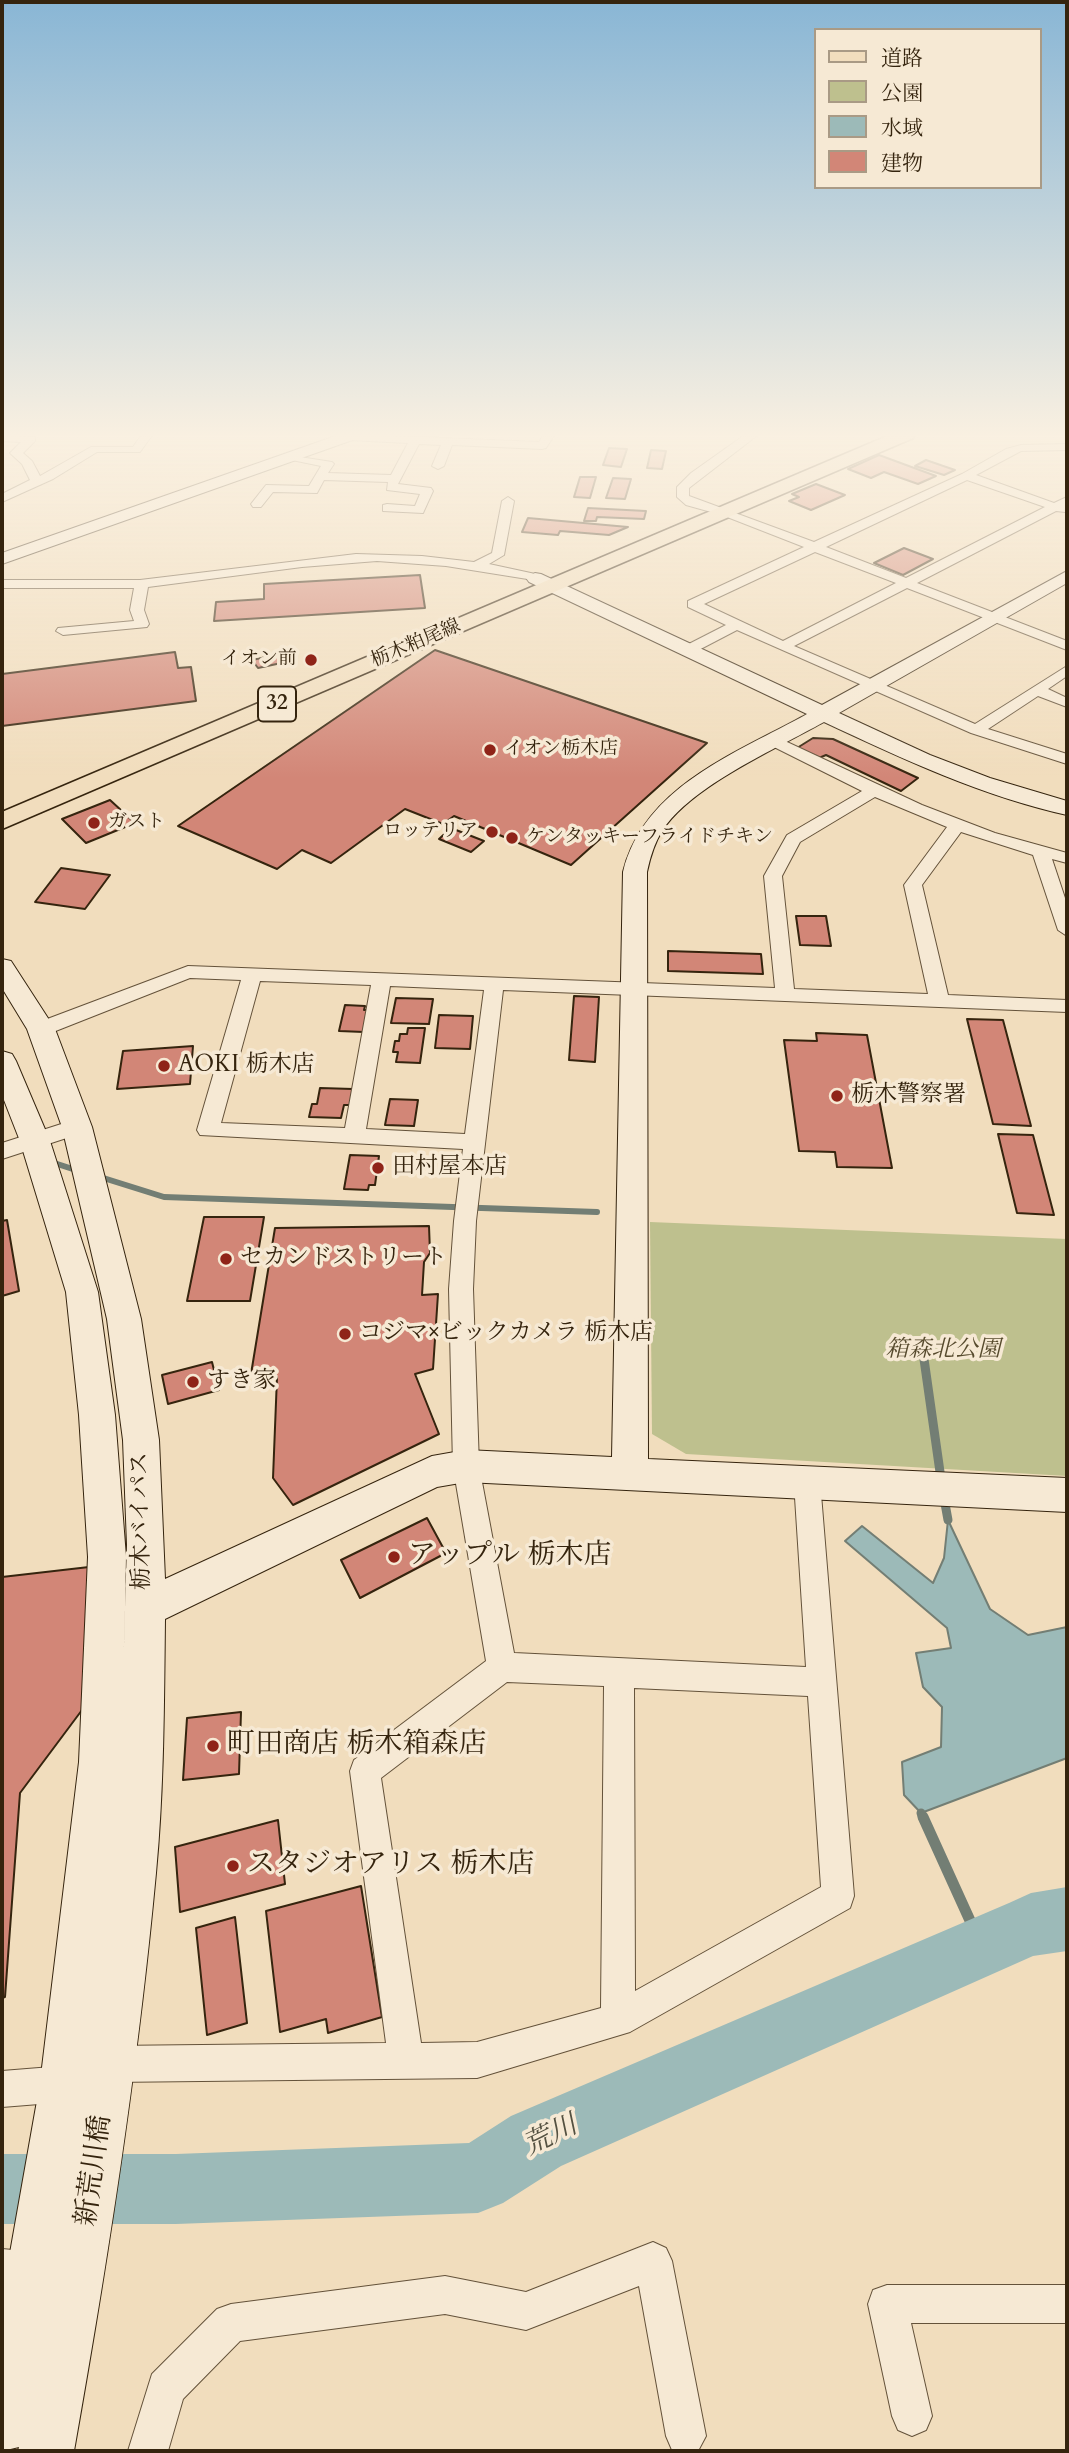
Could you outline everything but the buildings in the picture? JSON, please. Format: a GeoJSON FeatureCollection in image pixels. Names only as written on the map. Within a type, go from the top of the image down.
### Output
{"type":"FeatureCollection","features":[{"type":"Feature","properties":{"kind":"main road","name":"栃木粕尾線"},"geometry":{"type":"LineString","coordinates":[[2,821],[617,548]]}},
{"type":"Feature","properties":{"kind":"main road","name":"栃木粕尾線"},"geometry":{"type":"LineString","coordinates":[[2,800],[631,548]]}},
{"type":"Feature","properties":{"kind":"street"},"geometry":{"type":"LineString","coordinates":[[2,559],[32,548]]}},
{"type":"Feature","properties":{"kind":"street"},"geometry":{"type":"LineString","coordinates":[[476,566],[498,555],[499,548]]}},
{"type":"Feature","properties":{"kind":"street"},"geometry":{"type":"LineString","coordinates":[[812,548],[693,604],[976,730],[1067,759]]}},
{"type":"Feature","properties":{"kind":"street"},"geometry":{"type":"LineString","coordinates":[[819,548],[1067,646]]}},
{"type":"Feature","properties":{"kind":"street"},"geometry":{"type":"LineString","coordinates":[[783,646],[975,548]]}},
{"type":"Feature","properties":{"kind":"street"},"geometry":{"type":"LineString","coordinates":[[2,584],[142,584],[357,558],[476,566],[544,582],[922,760],[982,783],[1067,808]]}},
{"type":"Feature","properties":{"kind":"street"},"geometry":{"type":"LineString","coordinates":[[629,1473],[635,873],[638,854],[647,834],[660,815],[685,794],[772,740],[1067,576]]}},
{"type":"Feature","properties":{"kind":"street"},"geometry":{"type":"LineString","coordinates":[[63,631],[142,624],[137,610],[142,584]]}},
{"type":"Feature","properties":{"kind":"street"},"geometry":{"type":"LineString","coordinates":[[686,650],[737,625]]}},
{"type":"Feature","properties":{"kind":"street"},"geometry":{"type":"LineString","coordinates":[[976,730],[1067,670]]}},
{"type":"Feature","properties":{"kind":"street"},"geometry":{"type":"LineString","coordinates":[[1037,690],[1067,702]]}},
{"type":"Feature","properties":{"kind":"street"},"geometry":{"type":"LineString","coordinates":[[772,740],[872,792],[956,827],[1067,858]]}},
{"type":"Feature","properties":{"kind":"street"},"geometry":{"type":"LineString","coordinates":[[785,994],[773,876],[793,839],[872,792]]}},
{"type":"Feature","properties":{"kind":"street"},"geometry":{"type":"LineString","coordinates":[[939,1000],[913,885],[956,827]]}},
{"type":"Feature","properties":{"kind":"street"},"geometry":{"type":"LineString","coordinates":[[1041,852],[1067,930]]}},
{"type":"Feature","properties":{"kind":"street","name":"栃木バイパス"},"geometry":{"type":"LineString","coordinates":[[2,967],[41,1029],[77,1127],[124,1319],[141,1440],[146,1545],[143,1745],[134,1873],[85,2088]]}},
{"type":"Feature","properties":{"kind":"street"},"geometry":{"type":"LineString","coordinates":[[41,1029],[188,972],[1067,1006]]}},
{"type":"Feature","properties":{"kind":"street"},"geometry":{"type":"LineString","coordinates":[[251,974],[208,1130],[475,1142]]}},
{"type":"Feature","properties":{"kind":"street"},"geometry":{"type":"LineString","coordinates":[[354,1137],[382,979]]}},
{"type":"Feature","properties":{"kind":"street"},"geometry":{"type":"LineString","coordinates":[[494,983],[465,1221],[461,1289],[466,1466],[502,1667]]}},
{"type":"Feature","properties":{"kind":"street","name":"栃木バイパス"},"geometry":{"type":"LineString","coordinates":[[2,1061],[18,1146],[82,1292],[97,1415],[107,1557],[85,2088]]}},
{"type":"Feature","properties":{"kind":"street"},"geometry":{"type":"LineString","coordinates":[[18,1146],[77,1127]]}},
{"type":"Feature","properties":{"kind":"street"},"geometry":{"type":"LineString","coordinates":[[144,1609],[432,1472],[466,1466],[1067,1495]]}},
{"type":"Feature","properties":{"kind":"street"},"geometry":{"type":"LineString","coordinates":[[2,2088],[85,2088],[406,2061],[477,2060],[618,2020],[838,1896],[807,1482]]}},
{"type":"Feature","properties":{"kind":"street"},"geometry":{"type":"LineString","coordinates":[[406,2061],[365,1770],[502,1667],[822,1682]]}},
{"type":"Feature","properties":{"kind":"street"},"geometry":{"type":"LineString","coordinates":[[618,2020],[619,1672]]}},
{"type":"Feature","properties":{"kind":"street","name":"新荒川橋"},"geometry":{"type":"LineString","coordinates":[[40,2258],[85,2088]]}},
{"type":"Feature","properties":{"kind":"street"},"geometry":{"type":"LineString","coordinates":[[2,2427],[40,2258]]}},
{"type":"Feature","properties":{"kind":"street"},"geometry":{"type":"LineString","coordinates":[[40,2258],[46,2451]]}},
{"type":"Feature","properties":{"kind":"street"},"geometry":{"type":"LineString","coordinates":[[148,2451],[166,2388],[232,2323],[445,2295],[526,2311],[653,2261],[685,2435]]}},
{"type":"Feature","properties":{"kind":"street"},"geometry":{"type":"LineString","coordinates":[[912,2416],[887,2304],[1067,2304]]}},
{"type":"Feature","properties":{"kind":"green space","name":"箱森北公園"},"geometry":{"type":"Polygon","coordinates":[[[650,1222],[1067,1239],[1067,1476],[686,1454],[652,1434],[650,1222]]]}},
{"type":"Feature","properties":{"kind":"water"},"geometry":{"type":"Polygon","coordinates":[[[948,1520],[990,1609],[1028,1635],[1067,1627],[1067,1758],[921,1813],[904,1795],[902,1762],[941,1747],[942,1707],[923,1687],[916,1653],[951,1648],[947,1628],[845,1541],[862,1526],[933,1583],[944,1558],[948,1520]]]}},
{"type":"Feature","properties":{"kind":"waterway"},"geometry":{"type":"LineString","coordinates":[[51,1162],[79,1171]]}},
{"type":"Feature","properties":{"kind":"waterway"},"geometry":{"type":"LineString","coordinates":[[97,1176],[164,1197],[597,1212]]}},
{"type":"Feature","properties":{"kind":"waterway"},"geometry":{"type":"LineString","coordinates":[[922,1345],[941,1479]]}},
{"type":"Feature","properties":{"kind":"waterway"},"geometry":{"type":"LineString","coordinates":[[944,1498],[948,1520]]}},
{"type":"Feature","properties":{"kind":"waterway"},"geometry":{"type":"LineString","coordinates":[[921,1813],[923,1818]]}},
{"type":"Feature","properties":{"kind":"waterway"},"geometry":{"type":"LineString","coordinates":[[923,1817],[982,1947]]}},
{"type":"Feature","properties":{"kind":"waterway","name":"荒川"},"geometry":{"type":"LineString","coordinates":[[2,2189],[176,2189],[478,2178],[536,2141],[1031,1925],[1067,1919]]}},
{"type":"Feature","properties":{"kind":"place","name":"イオン前"},"geometry":{"type":"Point","coordinates":[311,660]}},
{"type":"Feature","properties":{"kind":"place","name":"イオン栃木店"},"geometry":{"type":"Point","coordinates":[490,750]}},
{"type":"Feature","properties":{"kind":"place","name":"ガスト"},"geometry":{"type":"Point","coordinates":[94,823]}},
{"type":"Feature","properties":{"kind":"place","name":"ロッテリア"},"geometry":{"type":"Point","coordinates":[492,832]}},
{"type":"Feature","properties":{"kind":"place","name":"ケンタッキーフライドチキン"},"geometry":{"type":"Point","coordinates":[512,838]}},
{"type":"Feature","properties":{"kind":"place","name":"AOKI 栃木店"},"geometry":{"type":"Point","coordinates":[164,1066]}},
{"type":"Feature","properties":{"kind":"place","name":"栃木警察署"},"geometry":{"type":"Point","coordinates":[837,1096]}},
{"type":"Feature","properties":{"kind":"place","name":"田村屋本店"},"geometry":{"type":"Point","coordinates":[378,1168]}},
{"type":"Feature","properties":{"kind":"place","name":"セカンドストリート"},"geometry":{"type":"Point","coordinates":[226,1259]}},
{"type":"Feature","properties":{"kind":"place","name":"コジマ×ビックカメラ 栃木店"},"geometry":{"type":"Point","coordinates":[345,1334]}},
{"type":"Feature","properties":{"kind":"place","name":"すき家"},"geometry":{"type":"Point","coordinates":[193,1382]}},
{"type":"Feature","properties":{"kind":"place","name":"アップル 栃木店"},"geometry":{"type":"Point","coordinates":[394,1557]}},
{"type":"Feature","properties":{"kind":"place","name":"町田商店 栃木箱森店"},"geometry":{"type":"Point","coordinates":[213,1746]}},
{"type":"Feature","properties":{"kind":"place","name":"スタジオアリス 栃木店"},"geometry":{"type":"Point","coordinates":[233,1866]}}]}
